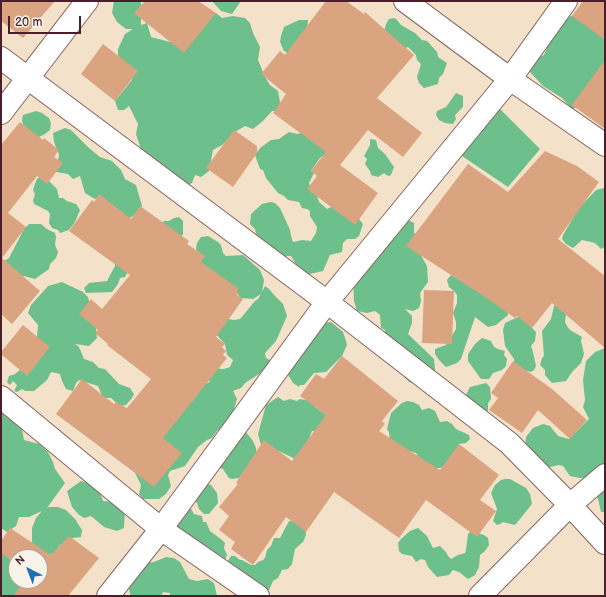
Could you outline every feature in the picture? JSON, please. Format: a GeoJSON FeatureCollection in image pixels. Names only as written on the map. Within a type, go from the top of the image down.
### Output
{"type":"FeatureCollection","features":[{"type":"Feature","properties":{"kind":"street"},"geometry":{"type":"LineString","coordinates":[[1,113],[87,1]]}},
{"type":"Feature","properties":{"kind":"street"},"geometry":{"type":"LineString","coordinates":[[405,1],[510,79],[605,145]]}},
{"type":"Feature","properties":{"kind":"street"},"geometry":{"type":"LineString","coordinates":[[108,596],[161,529],[327,302],[510,79],[566,1]]}},
{"type":"Feature","properties":{"kind":"street"},"geometry":{"type":"LineString","coordinates":[[1,58],[327,302],[508,444],[570,505],[605,543]]}},
{"type":"Feature","properties":{"kind":"street"},"geometry":{"type":"LineString","coordinates":[[1,397],[161,529],[258,596]]}},
{"type":"Feature","properties":{"kind":"street"},"geometry":{"type":"LineString","coordinates":[[480,596],[570,505],[605,475]]}},
{"type":"Feature","properties":{"kind":"green space"},"geometry":{"type":"Polygon","coordinates":[[[114,1],[141,1],[141,25],[147,23],[151,37],[170,42],[208,15],[216,13],[222,18],[233,16],[245,18],[250,23],[260,47],[258,60],[265,77],[270,85],[278,91],[280,102],[278,111],[272,111],[253,129],[245,126],[235,132],[222,145],[213,150],[209,171],[201,177],[195,175],[192,183],[184,187],[143,156],[136,134],[138,124],[129,106],[124,110],[118,110],[115,101],[132,80],[133,70],[122,66],[118,55],[118,49],[125,34],[133,29],[126,29],[117,22],[112,13],[114,1]]]}},
{"type":"Feature","properties":{"kind":"green space"},"geometry":{"type":"Polygon","coordinates":[[[212,1],[241,1],[232,14],[221,11],[212,1]]]}},
{"type":"Feature","properties":{"kind":"green space"},"geometry":{"type":"Polygon","coordinates":[[[605,9],[605,61],[585,104],[572,109],[562,98],[543,86],[530,72],[531,65],[534,59],[544,55],[554,30],[567,17],[605,9]]]}},
{"type":"Feature","properties":{"kind":"green space"},"geometry":{"type":"Polygon","coordinates":[[[394,18],[422,40],[427,41],[437,52],[438,57],[447,63],[443,74],[439,78],[438,84],[424,88],[419,83],[417,77],[421,64],[417,60],[416,55],[408,47],[403,49],[384,32],[389,19],[394,18]]]}},
{"type":"Feature","properties":{"kind":"green space"},"geometry":{"type":"Polygon","coordinates":[[[299,20],[308,20],[307,32],[289,54],[284,51],[280,42],[281,36],[284,27],[299,20]]]}},
{"type":"Feature","properties":{"kind":"green space"},"geometry":{"type":"Polygon","coordinates":[[[456,93],[463,96],[463,107],[455,115],[456,119],[453,124],[445,123],[439,120],[436,115],[437,111],[446,107],[456,93]]]}},
{"type":"Feature","properties":{"kind":"green space"},"geometry":{"type":"Polygon","coordinates":[[[498,107],[540,149],[508,187],[459,154],[498,107]]]}},
{"type":"Feature","properties":{"kind":"green space"},"geometry":{"type":"Polygon","coordinates":[[[36,111],[49,118],[51,123],[50,130],[39,137],[33,135],[24,128],[22,120],[23,115],[36,111]]]}},
{"type":"Feature","properties":{"kind":"green space"},"geometry":{"type":"Polygon","coordinates":[[[65,128],[71,130],[100,157],[112,161],[121,170],[125,179],[136,185],[142,206],[139,212],[125,221],[101,196],[95,199],[85,193],[80,176],[73,179],[68,174],[56,172],[59,155],[54,142],[53,133],[65,128]]]}},
{"type":"Feature","properties":{"kind":"green space"},"geometry":{"type":"Polygon","coordinates":[[[289,132],[297,134],[305,132],[328,152],[320,158],[311,171],[314,173],[309,183],[312,193],[316,193],[319,202],[327,209],[331,207],[341,209],[359,219],[363,224],[359,236],[355,239],[347,239],[343,243],[342,252],[330,255],[323,271],[305,275],[298,268],[291,256],[287,256],[284,260],[257,238],[255,229],[250,224],[251,214],[262,204],[270,202],[275,203],[280,208],[290,230],[293,242],[302,240],[311,241],[316,233],[317,227],[310,216],[310,211],[302,208],[299,202],[288,200],[278,193],[266,178],[263,170],[260,169],[255,155],[260,148],[271,140],[279,139],[289,132]]]}},
{"type":"Feature","properties":{"kind":"green space"},"geometry":{"type":"Polygon","coordinates":[[[370,139],[376,140],[378,148],[385,154],[394,167],[391,175],[388,176],[384,173],[378,177],[371,175],[365,164],[367,159],[364,156],[370,145],[370,139]]]}},
{"type":"Feature","properties":{"kind":"green space"},"geometry":{"type":"Polygon","coordinates":[[[43,175],[57,189],[59,198],[63,198],[76,204],[80,210],[75,222],[69,230],[60,233],[58,230],[52,228],[49,223],[50,214],[48,211],[34,204],[33,200],[35,194],[33,190],[37,179],[43,175]]]}},
{"type":"Feature","properties":{"kind":"green space"},"geometry":{"type":"Polygon","coordinates":[[[605,188],[605,247],[601,249],[595,243],[582,240],[573,248],[566,244],[562,239],[563,235],[579,208],[596,190],[605,188]]]}},
{"type":"Feature","properties":{"kind":"green space"},"geometry":{"type":"Polygon","coordinates":[[[179,217],[183,221],[183,234],[178,240],[161,224],[164,221],[169,221],[179,217]]]}},
{"type":"Feature","properties":{"kind":"green space"},"geometry":{"type":"Polygon","coordinates":[[[404,218],[414,223],[414,233],[419,236],[418,250],[427,266],[428,282],[420,293],[421,301],[419,308],[413,311],[405,309],[412,316],[412,323],[408,334],[434,359],[436,379],[428,389],[409,382],[400,372],[385,338],[385,330],[381,328],[380,315],[375,311],[367,313],[357,311],[354,301],[353,278],[404,218]]]}},
{"type":"Feature","properties":{"kind":"green space"},"geometry":{"type":"Polygon","coordinates":[[[29,224],[41,224],[55,233],[55,245],[58,252],[56,258],[50,264],[49,269],[35,279],[24,276],[15,278],[1,263],[9,258],[24,229],[29,224]]]}},
{"type":"Feature","properties":{"kind":"green space"},"geometry":{"type":"Polygon","coordinates":[[[208,236],[221,245],[223,253],[226,256],[243,255],[260,270],[264,280],[262,292],[265,286],[269,289],[283,304],[287,316],[276,341],[265,353],[266,358],[272,361],[266,371],[245,383],[241,388],[233,391],[237,399],[232,416],[212,438],[198,447],[185,466],[170,471],[168,475],[171,486],[166,494],[159,499],[143,499],[139,494],[141,485],[132,467],[200,386],[210,382],[204,375],[210,368],[224,369],[230,367],[233,360],[227,355],[225,344],[212,330],[223,318],[234,320],[240,319],[261,294],[253,299],[241,298],[232,288],[198,266],[202,258],[196,249],[197,243],[201,237],[208,236]]]}},
{"type":"Feature","properties":{"kind":"green space"},"geometry":{"type":"Polygon","coordinates":[[[115,254],[129,270],[125,277],[120,278],[118,284],[112,292],[86,293],[84,288],[89,283],[107,281],[115,266],[115,254]]]}},
{"type":"Feature","properties":{"kind":"green space"},"geometry":{"type":"Polygon","coordinates":[[[466,270],[506,304],[508,315],[496,325],[488,327],[475,317],[461,359],[457,363],[446,367],[435,354],[435,349],[446,345],[456,329],[456,322],[453,313],[457,303],[457,295],[449,287],[447,280],[451,275],[459,280],[466,270]]]}},
{"type":"Feature","properties":{"kind":"green space"},"geometry":{"type":"Polygon","coordinates":[[[62,282],[83,292],[88,297],[96,328],[97,338],[89,346],[75,344],[79,347],[84,359],[93,362],[99,368],[105,369],[119,384],[130,388],[134,394],[126,405],[120,406],[111,398],[103,398],[98,386],[79,380],[73,391],[66,389],[60,374],[51,372],[47,380],[34,391],[25,391],[22,389],[17,392],[14,391],[17,385],[13,381],[10,385],[7,382],[9,376],[20,370],[37,337],[38,325],[28,313],[31,305],[48,286],[62,282]]]}},
{"type":"Feature","properties":{"kind":"green space"},"geometry":{"type":"Polygon","coordinates":[[[558,303],[566,314],[565,322],[567,326],[570,330],[582,337],[581,341],[584,354],[581,363],[566,381],[552,383],[545,375],[545,370],[540,365],[544,356],[542,331],[551,319],[554,306],[558,303]]]}},
{"type":"Feature","properties":{"kind":"green space"},"geometry":{"type":"Polygon","coordinates":[[[520,316],[536,332],[535,341],[531,346],[536,366],[531,372],[521,369],[514,364],[514,359],[505,346],[503,330],[505,323],[520,316]]]}},
{"type":"Feature","properties":{"kind":"green space"},"geometry":{"type":"Polygon","coordinates":[[[331,322],[343,332],[346,341],[347,345],[342,356],[326,372],[314,373],[304,385],[300,385],[299,387],[293,383],[288,375],[293,368],[294,361],[299,360],[303,354],[317,324],[331,322]]]}},
{"type":"Feature","properties":{"kind":"green space"},"geometry":{"type":"Polygon","coordinates":[[[482,338],[491,341],[494,347],[505,351],[504,355],[507,359],[506,366],[502,370],[493,373],[489,379],[481,379],[468,361],[468,354],[475,344],[482,338]]]}},
{"type":"Feature","properties":{"kind":"green space"},"geometry":{"type":"Polygon","coordinates":[[[605,348],[605,473],[590,478],[580,478],[570,476],[563,466],[559,465],[545,468],[525,448],[526,437],[533,428],[543,424],[550,426],[558,436],[569,439],[589,419],[583,407],[585,400],[583,380],[586,361],[595,352],[605,348]]]}},
{"type":"Feature","properties":{"kind":"green space"},"geometry":{"type":"Polygon","coordinates":[[[486,383],[490,387],[491,399],[488,403],[488,410],[484,414],[464,399],[470,387],[486,383]]]}},
{"type":"Feature","properties":{"kind":"green space"},"geometry":{"type":"Polygon","coordinates":[[[278,397],[284,401],[290,399],[297,401],[300,399],[310,401],[315,407],[337,423],[321,431],[312,431],[308,441],[295,459],[279,451],[270,450],[261,445],[258,434],[266,405],[278,397]]]}},
{"type":"Feature","properties":{"kind":"green space"},"geometry":{"type":"Polygon","coordinates":[[[407,401],[419,405],[422,410],[429,408],[435,411],[440,422],[447,421],[456,429],[469,435],[470,439],[466,443],[459,444],[450,460],[441,468],[436,468],[420,459],[416,453],[390,443],[389,432],[387,429],[391,413],[402,403],[407,401]]]}},
{"type":"Feature","properties":{"kind":"green space"},"geometry":{"type":"Polygon","coordinates":[[[1,412],[21,424],[24,440],[39,444],[48,452],[55,469],[65,483],[47,508],[58,507],[66,510],[75,519],[82,530],[81,537],[72,538],[60,545],[53,554],[48,555],[48,549],[32,549],[32,528],[36,518],[42,511],[29,517],[19,517],[16,526],[7,532],[1,528],[1,412]]]}},
{"type":"Feature","properties":{"kind":"green space"},"geometry":{"type":"Polygon","coordinates":[[[236,427],[246,432],[253,441],[256,448],[257,457],[239,478],[232,479],[229,478],[223,469],[217,467],[236,427]]]}},
{"type":"Feature","properties":{"kind":"green space"},"geometry":{"type":"Polygon","coordinates":[[[605,476],[605,512],[601,512],[595,486],[605,476]]]}},
{"type":"Feature","properties":{"kind":"green space"},"geometry":{"type":"Polygon","coordinates":[[[510,479],[526,488],[530,494],[532,504],[515,525],[503,522],[497,525],[493,521],[497,509],[491,493],[495,485],[501,480],[510,479]]]}},
{"type":"Feature","properties":{"kind":"green space"},"geometry":{"type":"Polygon","coordinates":[[[81,481],[92,484],[100,492],[103,501],[116,502],[125,509],[124,528],[117,531],[104,527],[91,516],[84,518],[78,514],[72,507],[67,491],[81,481]]]}},
{"type":"Feature","properties":{"kind":"green space"},"geometry":{"type":"Polygon","coordinates":[[[204,483],[211,485],[217,493],[218,503],[209,514],[204,514],[199,509],[194,499],[204,483]]]}},
{"type":"Feature","properties":{"kind":"green space"},"geometry":{"type":"Polygon","coordinates":[[[190,507],[194,514],[202,516],[203,522],[206,522],[210,531],[225,543],[224,548],[227,555],[225,560],[180,553],[176,554],[172,550],[171,509],[190,507]]]}},
{"type":"Feature","properties":{"kind":"green space"},"geometry":{"type":"Polygon","coordinates":[[[289,521],[300,523],[305,527],[306,535],[303,542],[295,549],[292,564],[288,569],[282,570],[278,578],[273,581],[269,590],[264,594],[227,562],[231,556],[235,556],[251,565],[255,565],[263,560],[274,538],[280,538],[289,521]]]}},
{"type":"Feature","properties":{"kind":"green space"},"geometry":{"type":"Polygon","coordinates":[[[418,528],[427,536],[433,548],[440,546],[451,559],[465,553],[468,534],[471,531],[484,535],[488,538],[489,545],[480,555],[479,567],[475,575],[468,579],[459,572],[453,570],[449,575],[437,577],[428,567],[425,560],[421,559],[416,562],[412,556],[402,554],[399,551],[398,543],[410,531],[418,528]]]}},
{"type":"Feature","properties":{"kind":"green space"},"geometry":{"type":"Polygon","coordinates":[[[1,546],[8,556],[8,589],[19,589],[18,590],[26,596],[1,596],[1,546]]]}},
{"type":"Feature","properties":{"kind":"green space"},"geometry":{"type":"Polygon","coordinates":[[[166,557],[174,558],[180,562],[189,579],[197,581],[208,579],[214,583],[217,596],[170,596],[170,593],[163,592],[161,596],[131,596],[129,583],[144,563],[154,562],[166,557]]]}},
{"type":"Feature","properties":{"kind":"building"},"geometry":{"type":"Polygon","coordinates":[[[1,1],[55,1],[23,38],[1,21],[1,1]]]}},
{"type":"Feature","properties":{"kind":"building"},"geometry":{"type":"Polygon","coordinates":[[[145,1],[198,1],[216,13],[184,53],[134,13],[145,1]]]}},
{"type":"Feature","properties":{"kind":"building"},"geometry":{"type":"Polygon","coordinates":[[[326,1],[346,1],[364,14],[365,12],[414,55],[377,98],[422,133],[403,157],[368,130],[340,165],[378,193],[355,225],[307,189],[317,176],[311,171],[326,152],[273,113],[286,94],[261,74],[280,51],[285,55],[326,1]]]}},
{"type":"Feature","properties":{"kind":"building"},"geometry":{"type":"Polygon","coordinates":[[[583,1],[605,1],[605,40],[572,16],[583,1]]]}},
{"type":"Feature","properties":{"kind":"building"},"geometry":{"type":"Polygon","coordinates":[[[103,44],[138,71],[115,101],[81,74],[103,44]]]}},
{"type":"Feature","properties":{"kind":"building"},"geometry":{"type":"Polygon","coordinates":[[[605,60],[605,129],[572,105],[605,60]]]}},
{"type":"Feature","properties":{"kind":"building"},"geometry":{"type":"Polygon","coordinates":[[[20,122],[43,140],[44,138],[59,150],[54,157],[63,163],[47,184],[37,176],[8,213],[26,227],[2,258],[40,291],[12,324],[1,314],[1,145],[20,122]]]}},
{"type":"Feature","properties":{"kind":"building"},"geometry":{"type":"Polygon","coordinates":[[[234,130],[257,146],[257,153],[233,187],[206,168],[234,130]]]}},
{"type":"Feature","properties":{"kind":"building"},"geometry":{"type":"Polygon","coordinates":[[[545,151],[577,166],[599,182],[558,239],[605,276],[605,348],[552,303],[532,328],[517,316],[515,318],[406,246],[468,164],[508,192],[545,151]]]}},
{"type":"Feature","properties":{"kind":"building"},"geometry":{"type":"Polygon","coordinates":[[[99,194],[131,219],[140,206],[189,241],[187,244],[205,256],[201,262],[239,289],[236,294],[243,299],[216,337],[225,344],[222,347],[226,351],[223,355],[227,358],[163,438],[182,453],[154,487],[56,414],[82,379],[114,404],[116,402],[127,408],[151,379],[107,345],[108,344],[95,333],[98,330],[79,314],[91,299],[102,309],[130,275],[69,231],[92,200],[94,202],[99,194]]]}},
{"type":"Feature","properties":{"kind":"building"},"geometry":{"type":"Polygon","coordinates":[[[424,290],[454,291],[452,344],[422,343],[424,290]]]}},
{"type":"Feature","properties":{"kind":"building"},"geometry":{"type":"Polygon","coordinates":[[[23,325],[50,347],[27,376],[1,354],[1,352],[23,325]]]}},
{"type":"Feature","properties":{"kind":"building"},"geometry":{"type":"Polygon","coordinates":[[[342,356],[398,401],[382,421],[385,424],[379,431],[440,470],[459,444],[499,475],[480,500],[496,511],[477,537],[426,500],[399,538],[334,492],[306,532],[286,517],[253,565],[231,549],[235,542],[219,530],[229,516],[219,507],[238,484],[236,483],[264,440],[292,461],[326,415],[300,396],[316,374],[324,379],[342,356]]]}},
{"type":"Feature","properties":{"kind":"building"},"geometry":{"type":"Polygon","coordinates":[[[513,361],[552,389],[587,420],[570,439],[538,410],[522,433],[489,410],[498,398],[491,393],[513,361]]]}},
{"type":"Feature","properties":{"kind":"building"},"geometry":{"type":"Polygon","coordinates":[[[10,528],[42,549],[8,549],[8,558],[1,553],[1,541],[10,528]]]}},
{"type":"Feature","properties":{"kind":"building"},"geometry":{"type":"Polygon","coordinates":[[[69,536],[99,558],[68,596],[13,596],[19,589],[48,589],[48,553],[51,555],[69,536]]]}}]}
